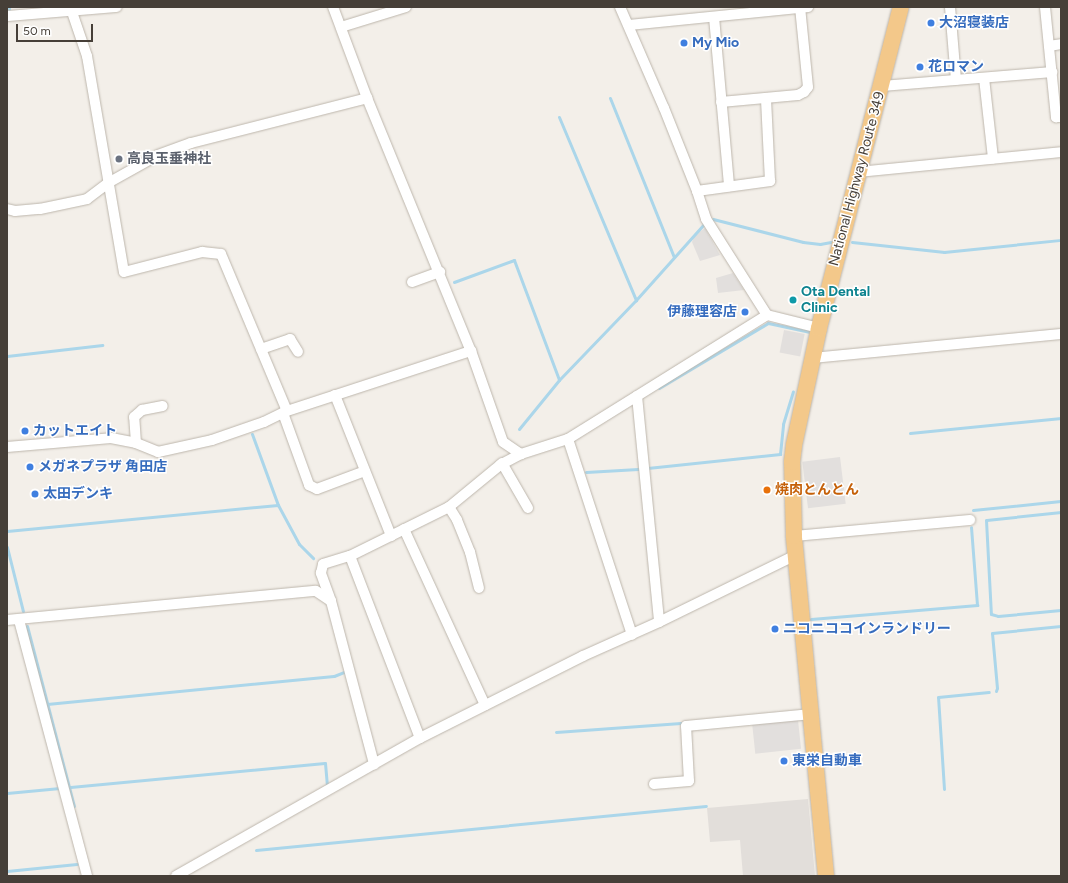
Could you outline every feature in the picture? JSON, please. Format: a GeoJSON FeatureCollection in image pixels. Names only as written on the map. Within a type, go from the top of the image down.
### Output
{"type":"FeatureCollection","features":[{"type":"Feature","properties":{"kind":"highway","name":"National Highway Route 349"},"geometry":{"type":"LineString","coordinates":[[826,876],[794,536],[792,462],[819,328],[901,7]]}},
{"type":"Feature","properties":{"kind":"street"},"geometry":{"type":"LineString","coordinates":[[7,16],[71,9],[116,7]]}},
{"type":"Feature","properties":{"kind":"street"},"geometry":{"type":"LineString","coordinates":[[333,7],[367,98],[440,272],[503,442],[521,454]]}},
{"type":"Feature","properties":{"kind":"street"},"geometry":{"type":"LineString","coordinates":[[341,27],[406,7]]}},
{"type":"Feature","properties":{"kind":"street"},"geometry":{"type":"LineString","coordinates":[[620,7],[629,25],[697,191],[706,219],[767,315],[819,328]]}},
{"type":"Feature","properties":{"kind":"street"},"geometry":{"type":"LineString","coordinates":[[629,25],[718,13],[802,7],[808,87],[804,92],[798,95],[721,102]]}},
{"type":"Feature","properties":{"kind":"street"},"geometry":{"type":"LineString","coordinates":[[950,7],[956,80]]}},
{"type":"Feature","properties":{"kind":"street"},"geometry":{"type":"LineString","coordinates":[[1044,7],[1056,117],[1061,117]]}},
{"type":"Feature","properties":{"kind":"street"},"geometry":{"type":"LineString","coordinates":[[71,9],[87,56],[124,272],[202,252],[221,254],[261,349],[285,412],[309,485],[317,489],[365,471]]}},
{"type":"Feature","properties":{"kind":"street"},"geometry":{"type":"LineString","coordinates":[[718,13],[721,102],[729,186]]}},
{"type":"Feature","properties":{"kind":"street"},"geometry":{"type":"LineString","coordinates":[[1049,46],[1061,44]]}},
{"type":"Feature","properties":{"kind":"street"},"geometry":{"type":"LineString","coordinates":[[882,86],[1052,72]]}},
{"type":"Feature","properties":{"kind":"street"},"geometry":{"type":"LineString","coordinates":[[984,78],[993,158]]}},
{"type":"Feature","properties":{"kind":"street"},"geometry":{"type":"LineString","coordinates":[[7,209],[15,211],[40,209],[87,199],[108,183],[158,155],[191,143],[367,98]]}},
{"type":"Feature","properties":{"kind":"street"},"geometry":{"type":"LineString","coordinates":[[697,191],[770,181],[766,98]]}},
{"type":"Feature","properties":{"kind":"street"},"geometry":{"type":"LineString","coordinates":[[858,172],[1061,152]]}},
{"type":"Feature","properties":{"kind":"street"},"geometry":{"type":"LineString","coordinates":[[412,282],[440,272]]}},
{"type":"Feature","properties":{"kind":"street"},"geometry":{"type":"LineString","coordinates":[[374,764],[331,602],[321,573],[323,564],[350,556],[449,507],[502,463],[521,454],[568,439],[767,315]]}},
{"type":"Feature","properties":{"kind":"street"},"geometry":{"type":"LineString","coordinates":[[812,358],[1061,334]]}},
{"type":"Feature","properties":{"kind":"street"},"geometry":{"type":"LineString","coordinates":[[261,349],[290,339],[298,352]]}},
{"type":"Feature","properties":{"kind":"street"},"geometry":{"type":"LineString","coordinates":[[7,447],[111,438],[136,443],[158,452],[212,440],[264,422],[285,412],[470,350]]}},
{"type":"Feature","properties":{"kind":"street"},"geometry":{"type":"LineString","coordinates":[[335,395],[391,536]]}},
{"type":"Feature","properties":{"kind":"street"},"geometry":{"type":"LineString","coordinates":[[637,396],[659,622]]}},
{"type":"Feature","properties":{"kind":"street"},"geometry":{"type":"LineString","coordinates":[[136,443],[134,417],[142,410],[163,406]]}},
{"type":"Feature","properties":{"kind":"street"},"geometry":{"type":"LineString","coordinates":[[568,439],[632,635]]}},
{"type":"Feature","properties":{"kind":"street"},"geometry":{"type":"LineString","coordinates":[[502,463],[528,508]]}},
{"type":"Feature","properties":{"kind":"street"},"geometry":{"type":"LineString","coordinates":[[449,507],[457,520],[470,552],[478,588]]}},
{"type":"Feature","properties":{"kind":"street"},"geometry":{"type":"LineString","coordinates":[[794,536],[970,520]]}},
{"type":"Feature","properties":{"kind":"street"},"geometry":{"type":"LineString","coordinates":[[404,529],[485,705]]}},
{"type":"Feature","properties":{"kind":"street"},"geometry":{"type":"LineString","coordinates":[[350,556],[420,738]]}},
{"type":"Feature","properties":{"kind":"street"},"geometry":{"type":"LineString","coordinates":[[176,876],[420,738],[583,656],[632,635],[796,556]]}},
{"type":"Feature","properties":{"kind":"street"},"geometry":{"type":"LineString","coordinates":[[7,620],[316,591],[331,602]]}},
{"type":"Feature","properties":{"kind":"street"},"geometry":{"type":"LineString","coordinates":[[19,620],[87,876]]}},
{"type":"Feature","properties":{"kind":"street"},"geometry":{"type":"LineString","coordinates":[[654,784],[690,781],[686,726],[811,714]]}},
{"type":"Feature","properties":{"kind":"shaded area"},"geometry":{"type":"Polygon","coordinates":[[[705,228],[720,255],[700,261],[692,242],[695,235],[705,228]]]}},
{"type":"Feature","properties":{"kind":"shaded area"},"geometry":{"type":"Polygon","coordinates":[[[733,273],[744,290],[718,293],[716,278],[733,273]]]}},
{"type":"Feature","properties":{"kind":"shaded area"},"geometry":{"type":"Polygon","coordinates":[[[784,330],[805,334],[800,357],[780,353],[784,330]]]}},
{"type":"Feature","properties":{"kind":"shaded area"},"geometry":{"type":"Polygon","coordinates":[[[840,457],[846,504],[808,508],[802,462],[840,457]]]}},
{"type":"Feature","properties":{"kind":"shaded area"},"geometry":{"type":"Polygon","coordinates":[[[798,720],[801,749],[755,754],[752,725],[798,720]]]}},
{"type":"Feature","properties":{"kind":"shaded area"},"geometry":{"type":"Polygon","coordinates":[[[808,799],[815,876],[743,876],[740,840],[710,842],[707,808],[808,799]]]}},
{"type":"Feature","properties":{"kind":"waterway"},"geometry":{"type":"LineString","coordinates":[[610,98],[674,257]]}},
{"type":"Feature","properties":{"kind":"waterway"},"geometry":{"type":"LineString","coordinates":[[559,117],[636,300]]}},
{"type":"Feature","properties":{"kind":"waterway"},"geometry":{"type":"LineString","coordinates":[[713,219],[803,242],[820,244],[831,242]]}},
{"type":"Feature","properties":{"kind":"waterway"},"geometry":{"type":"LineString","coordinates":[[519,429],[559,380],[636,300],[703,225]]}},
{"type":"Feature","properties":{"kind":"waterway"},"geometry":{"type":"LineString","coordinates":[[852,242],[944,252],[1061,240]]}},
{"type":"Feature","properties":{"kind":"waterway"},"geometry":{"type":"LineString","coordinates":[[454,282],[514,260],[559,380]]}},
{"type":"Feature","properties":{"kind":"waterway"},"geometry":{"type":"LineString","coordinates":[[659,388],[768,323],[810,332]]}},
{"type":"Feature","properties":{"kind":"waterway"},"geometry":{"type":"LineString","coordinates":[[7,356],[102,345]]}},
{"type":"Feature","properties":{"kind":"waterway"},"geometry":{"type":"LineString","coordinates":[[586,472],[638,469],[780,454],[783,424],[793,392]]}},
{"type":"Feature","properties":{"kind":"waterway"},"geometry":{"type":"LineString","coordinates":[[910,433],[1061,418]]}},
{"type":"Feature","properties":{"kind":"waterway"},"geometry":{"type":"LineString","coordinates":[[252,434],[278,505],[299,544],[313,558]]}},
{"type":"Feature","properties":{"kind":"waterway"},"geometry":{"type":"LineString","coordinates":[[973,510],[1061,501]]}},
{"type":"Feature","properties":{"kind":"waterway"},"geometry":{"type":"LineString","coordinates":[[7,531],[278,505]]}},
{"type":"Feature","properties":{"kind":"waterway"},"geometry":{"type":"LineString","coordinates":[[1061,512],[986,520],[991,614],[998,616],[1061,610]]}},
{"type":"Feature","properties":{"kind":"waterway"},"geometry":{"type":"LineString","coordinates":[[811,619],[977,605],[971,527]]}},
{"type":"Feature","properties":{"kind":"waterway"},"geometry":{"type":"LineString","coordinates":[[7,547],[23,611]]}},
{"type":"Feature","properties":{"kind":"waterway"},"geometry":{"type":"LineString","coordinates":[[27,626],[74,806]]}},
{"type":"Feature","properties":{"kind":"waterway"},"geometry":{"type":"LineString","coordinates":[[996,691],[997,688],[992,633],[1061,626]]}},
{"type":"Feature","properties":{"kind":"waterway"},"geometry":{"type":"LineString","coordinates":[[47,704],[334,676],[344,672]]}},
{"type":"Feature","properties":{"kind":"waterway"},"geometry":{"type":"LineString","coordinates":[[944,789],[938,697],[989,692]]}},
{"type":"Feature","properties":{"kind":"waterway"},"geometry":{"type":"LineString","coordinates":[[556,732],[681,723]]}},
{"type":"Feature","properties":{"kind":"waterway"},"geometry":{"type":"LineString","coordinates":[[7,793],[325,763],[327,785]]}},
{"type":"Feature","properties":{"kind":"waterway"},"geometry":{"type":"LineString","coordinates":[[256,850],[706,806]]}},
{"type":"Feature","properties":{"kind":"waterway"},"geometry":{"type":"LineString","coordinates":[[7,871],[77,864]]}},
{"type":"Feature","properties":{"kind":"place","name":"大沼寝装店"},"geometry":{"type":"Point","coordinates":[931,23]}},
{"type":"Feature","properties":{"kind":"place","name":"My Mio"},"geometry":{"type":"Point","coordinates":[684,43]}},
{"type":"Feature","properties":{"kind":"place","name":"花ロマン"},"geometry":{"type":"Point","coordinates":[920,67]}},
{"type":"Feature","properties":{"kind":"place","name":"高良玉垂神社"},"geometry":{"type":"Point","coordinates":[119,159]}},
{"type":"Feature","properties":{"kind":"place","name":"Ota Dental Clinic"},"geometry":{"type":"Point","coordinates":[793,300]}},
{"type":"Feature","properties":{"kind":"place","name":"伊藤理容店"},"geometry":{"type":"Point","coordinates":[745,312]}},
{"type":"Feature","properties":{"kind":"place","name":"カットエイト"},"geometry":{"type":"Point","coordinates":[25,431]}},
{"type":"Feature","properties":{"kind":"place","name":"メガネプラザ 角田店"},"geometry":{"type":"Point","coordinates":[30,467]}},
{"type":"Feature","properties":{"kind":"place","name":"焼肉とんとん"},"geometry":{"type":"Point","coordinates":[767,490]}},
{"type":"Feature","properties":{"kind":"place","name":"太田デンキ"},"geometry":{"type":"Point","coordinates":[35,494]}},
{"type":"Feature","properties":{"kind":"place","name":"ニコニココインランドリー"},"geometry":{"type":"Point","coordinates":[775,629]}},
{"type":"Feature","properties":{"kind":"place","name":"東栄自動車"},"geometry":{"type":"Point","coordinates":[784,761]}}]}
